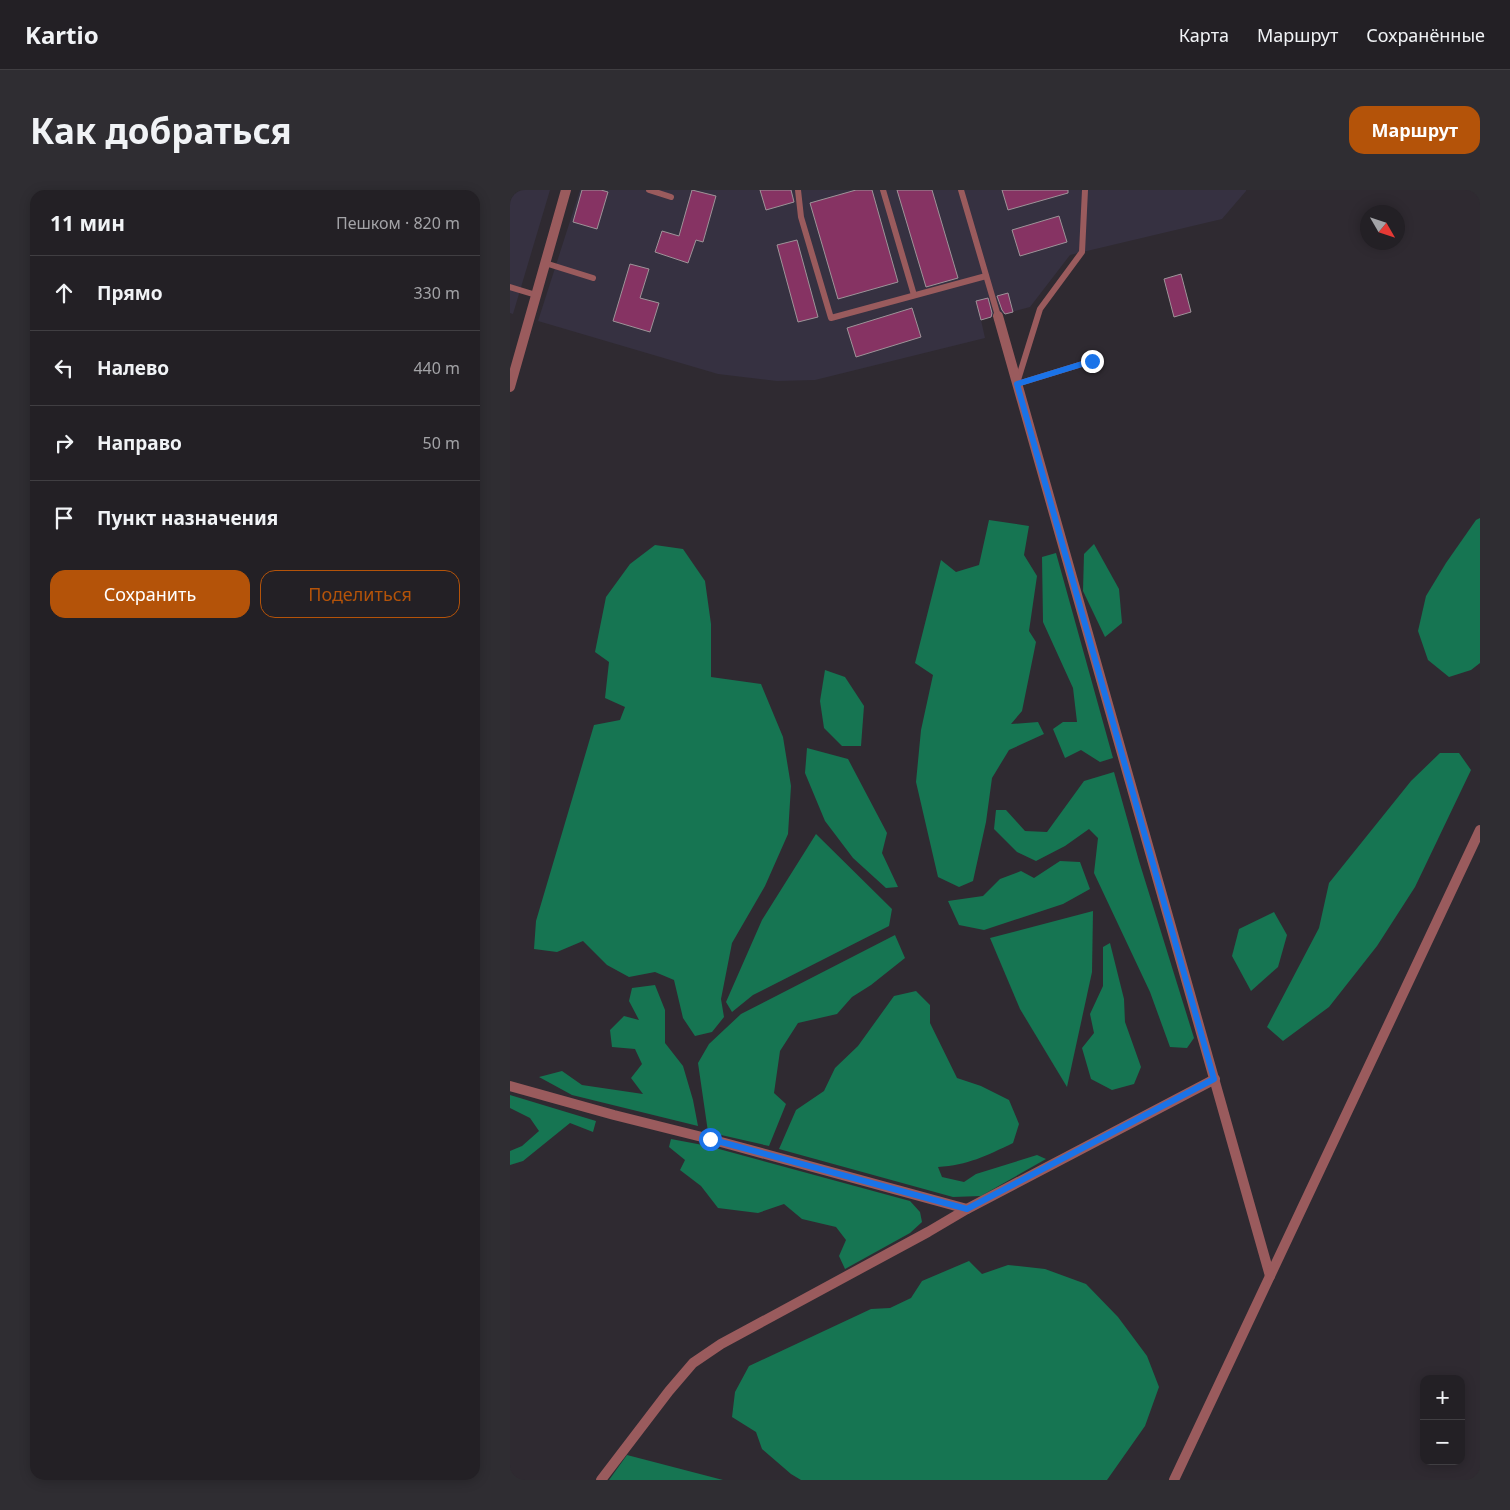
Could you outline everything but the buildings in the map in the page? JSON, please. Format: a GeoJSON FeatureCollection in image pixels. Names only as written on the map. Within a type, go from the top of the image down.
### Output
{"type":"FeatureCollection","features":[{"type":"Feature","properties":{"kind":"street"},"geometry":{"type":"LineString","coordinates":[[510,387],[566,190]]}},
{"type":"Feature","properties":{"kind":"street"},"geometry":{"type":"LineString","coordinates":[[998,316],[1270,1276]]}},
{"type":"Feature","properties":{"kind":"street"},"geometry":{"type":"LineString","coordinates":[[1174,1480],[1480,830]]}},
{"type":"Feature","properties":{"kind":"street"},"geometry":{"type":"LineString","coordinates":[[601,1480],[669,1391],[693,1363],[721,1344],[967,1209],[1214,1079]]}},
{"type":"Feature","properties":{"kind":"street"},"geometry":{"type":"LineString","coordinates":[[510,1086],[967,1209]]}},
{"type":"Feature","properties":{"kind":"lane"},"geometry":{"type":"LineString","coordinates":[[649,190],[671,197]]}},
{"type":"Feature","properties":{"kind":"lane"},"geometry":{"type":"LineString","coordinates":[[798,190],[801,217],[831,318],[986,276]]}},
{"type":"Feature","properties":{"kind":"lane"},"geometry":{"type":"LineString","coordinates":[[883,190],[914,296]]}},
{"type":"Feature","properties":{"kind":"lane"},"geometry":{"type":"LineString","coordinates":[[961,190],[998,316]]}},
{"type":"Feature","properties":{"kind":"lane"},"geometry":{"type":"LineString","coordinates":[[1017,384],[1040,309],[1082,252],[1085,190]]}},
{"type":"Feature","properties":{"kind":"lane"},"geometry":{"type":"LineString","coordinates":[[546,263],[593,278]]}},
{"type":"Feature","properties":{"kind":"lane"},"geometry":{"type":"LineString","coordinates":[[510,287],[536,295]]}},
{"type":"Feature","properties":{"kind":"lane"},"geometry":{"type":"LineString","coordinates":[[1017,384],[1092,361]]}},
{"type":"Feature","properties":{"kind":"shaded area"},"geometry":{"type":"Polygon","coordinates":[[[510,190],[550,190],[513,314],[510,313],[510,190]]]}},
{"type":"Feature","properties":{"kind":"shaded area"},"geometry":{"type":"Polygon","coordinates":[[[580,190],[1246,191],[1222,219],[1070,255],[1030,307],[981,320],[985,338],[815,380],[777,381],[718,374],[538,321],[580,190]]]}},
{"type":"Feature","properties":{"kind":"green space"},"geometry":{"type":"Polygon","coordinates":[[[1480,518],[1480,663],[1471,670],[1449,677],[1428,660],[1418,631],[1426,596],[1446,563],[1476,520],[1480,518]]]}},
{"type":"Feature","properties":{"kind":"green space"},"geometry":{"type":"Polygon","coordinates":[[[989,520],[1029,526],[1024,555],[1037,576],[1029,631],[1036,642],[1022,711],[1011,724],[1038,722],[1044,734],[1009,750],[992,778],[986,822],[973,881],[959,887],[938,877],[916,782],[921,730],[933,675],[915,663],[941,560],[956,572],[979,565],[989,520]]]}},
{"type":"Feature","properties":{"kind":"green space"},"geometry":{"type":"Polygon","coordinates":[[[1094,544],[1119,589],[1122,623],[1105,637],[1083,591],[1084,554],[1094,544]]]}},
{"type":"Feature","properties":{"kind":"green space"},"geometry":{"type":"Polygon","coordinates":[[[655,545],[683,549],[705,581],[711,624],[711,677],[761,684],[783,737],[791,786],[788,834],[765,886],[732,943],[721,999],[724,1017],[712,1032],[695,1036],[683,1018],[674,980],[655,972],[629,977],[607,965],[583,941],[557,952],[534,949],[536,921],[594,725],[620,720],[625,707],[605,698],[609,662],[595,652],[606,597],[630,564],[655,545]]]}},
{"type":"Feature","properties":{"kind":"green space"},"geometry":{"type":"Polygon","coordinates":[[[1056,553],[1113,758],[1100,762],[1081,750],[1065,758],[1053,729],[1063,722],[1077,722],[1073,688],[1043,622],[1042,557],[1056,553]]]}},
{"type":"Feature","properties":{"kind":"green space"},"geometry":{"type":"Polygon","coordinates":[[[825,670],[845,677],[864,706],[861,746],[842,746],[824,728],[820,701],[825,670]]]}},
{"type":"Feature","properties":{"kind":"green space"},"geometry":{"type":"Polygon","coordinates":[[[807,748],[848,759],[887,833],[882,853],[898,887],[886,888],[853,858],[825,821],[805,773],[807,748]]]}},
{"type":"Feature","properties":{"kind":"green space"},"geometry":{"type":"Polygon","coordinates":[[[1440,753],[1459,753],[1471,770],[1415,887],[1377,946],[1329,1007],[1283,1041],[1267,1027],[1319,928],[1329,883],[1411,781],[1440,753]]]}},
{"type":"Feature","properties":{"kind":"green space"},"geometry":{"type":"Polygon","coordinates":[[[1114,772],[1139,861],[1194,1038],[1187,1048],[1170,1047],[1150,992],[1094,873],[1098,838],[1089,829],[1065,846],[1036,861],[1017,852],[994,829],[996,810],[1006,810],[1025,831],[1047,832],[1084,781],[1114,772]]]}},
{"type":"Feature","properties":{"kind":"green space"},"geometry":{"type":"Polygon","coordinates":[[[816,834],[892,909],[889,926],[753,995],[732,1012],[726,1002],[762,920],[816,834]]]}},
{"type":"Feature","properties":{"kind":"green space"},"geometry":{"type":"Polygon","coordinates":[[[1060,861],[1080,862],[1090,889],[1063,904],[984,930],[959,925],[948,901],[983,896],[1000,879],[1021,871],[1034,878],[1060,861]]]}},
{"type":"Feature","properties":{"kind":"green space"},"geometry":{"type":"Polygon","coordinates":[[[1093,911],[1092,972],[1067,1087],[1020,1009],[990,938],[1093,911]]]}},
{"type":"Feature","properties":{"kind":"green space"},"geometry":{"type":"Polygon","coordinates":[[[1274,912],[1287,935],[1278,967],[1251,991],[1232,956],[1239,929],[1274,912]]]}},
{"type":"Feature","properties":{"kind":"green space"},"geometry":{"type":"Polygon","coordinates":[[[895,935],[905,958],[871,985],[852,997],[837,1014],[798,1023],[780,1051],[774,1093],[786,1104],[769,1146],[708,1132],[698,1063],[709,1044],[741,1014],[895,935]]]}},
{"type":"Feature","properties":{"kind":"green space"},"geometry":{"type":"Polygon","coordinates":[[[1110,943],[1124,999],[1125,1022],[1141,1067],[1134,1084],[1112,1090],[1091,1079],[1082,1048],[1094,1033],[1090,1014],[1103,986],[1103,947],[1110,943]]]}},
{"type":"Feature","properties":{"kind":"green space"},"geometry":{"type":"Polygon","coordinates":[[[655,985],[665,1010],[665,1043],[683,1066],[698,1126],[572,1095],[539,1077],[562,1071],[582,1085],[643,1094],[631,1078],[642,1064],[635,1049],[612,1047],[610,1030],[624,1016],[639,1020],[629,1001],[632,988],[655,985]]]}},
{"type":"Feature","properties":{"kind":"green space"},"geometry":{"type":"Polygon","coordinates":[[[916,991],[930,1005],[930,1023],[957,1078],[981,1086],[1009,1100],[1019,1124],[1013,1143],[968,1162],[938,1167],[942,1177],[964,1182],[976,1174],[1037,1155],[1046,1159],[981,1196],[953,1197],[779,1149],[796,1110],[824,1091],[835,1068],[858,1046],[894,996],[916,991]]]}},
{"type":"Feature","properties":{"kind":"green space"},"geometry":{"type":"Polygon","coordinates":[[[510,1095],[596,1121],[593,1132],[570,1123],[523,1161],[510,1165],[510,1151],[522,1146],[539,1131],[530,1118],[510,1108],[510,1095]]]}},
{"type":"Feature","properties":{"kind":"green space"},"geometry":{"type":"Polygon","coordinates":[[[671,1139],[708,1146],[910,1201],[920,1212],[922,1222],[910,1233],[845,1269],[839,1256],[846,1240],[836,1227],[802,1219],[784,1204],[758,1213],[718,1208],[701,1186],[680,1170],[685,1160],[669,1147],[671,1139]]]}},
{"type":"Feature","properties":{"kind":"green space"},"geometry":{"type":"Polygon","coordinates":[[[969,1261],[982,1274],[1008,1265],[1045,1269],[1086,1284],[1118,1317],[1147,1356],[1159,1387],[1145,1426],[1107,1480],[801,1480],[791,1474],[762,1449],[756,1432],[732,1417],[735,1392],[749,1366],[871,1309],[890,1308],[911,1298],[922,1281],[969,1261]]]}},
{"type":"Feature","properties":{"kind":"green space"},"geometry":{"type":"Polygon","coordinates":[[[627,1455],[723,1480],[609,1480],[627,1455]]]}},
{"type":"Feature","properties":{"kind":"route"},"geometry":{"type":"LineString","coordinates":[[710,1139],[967,1209],[1214,1079],[1017,384],[1092,361]]}}]}
